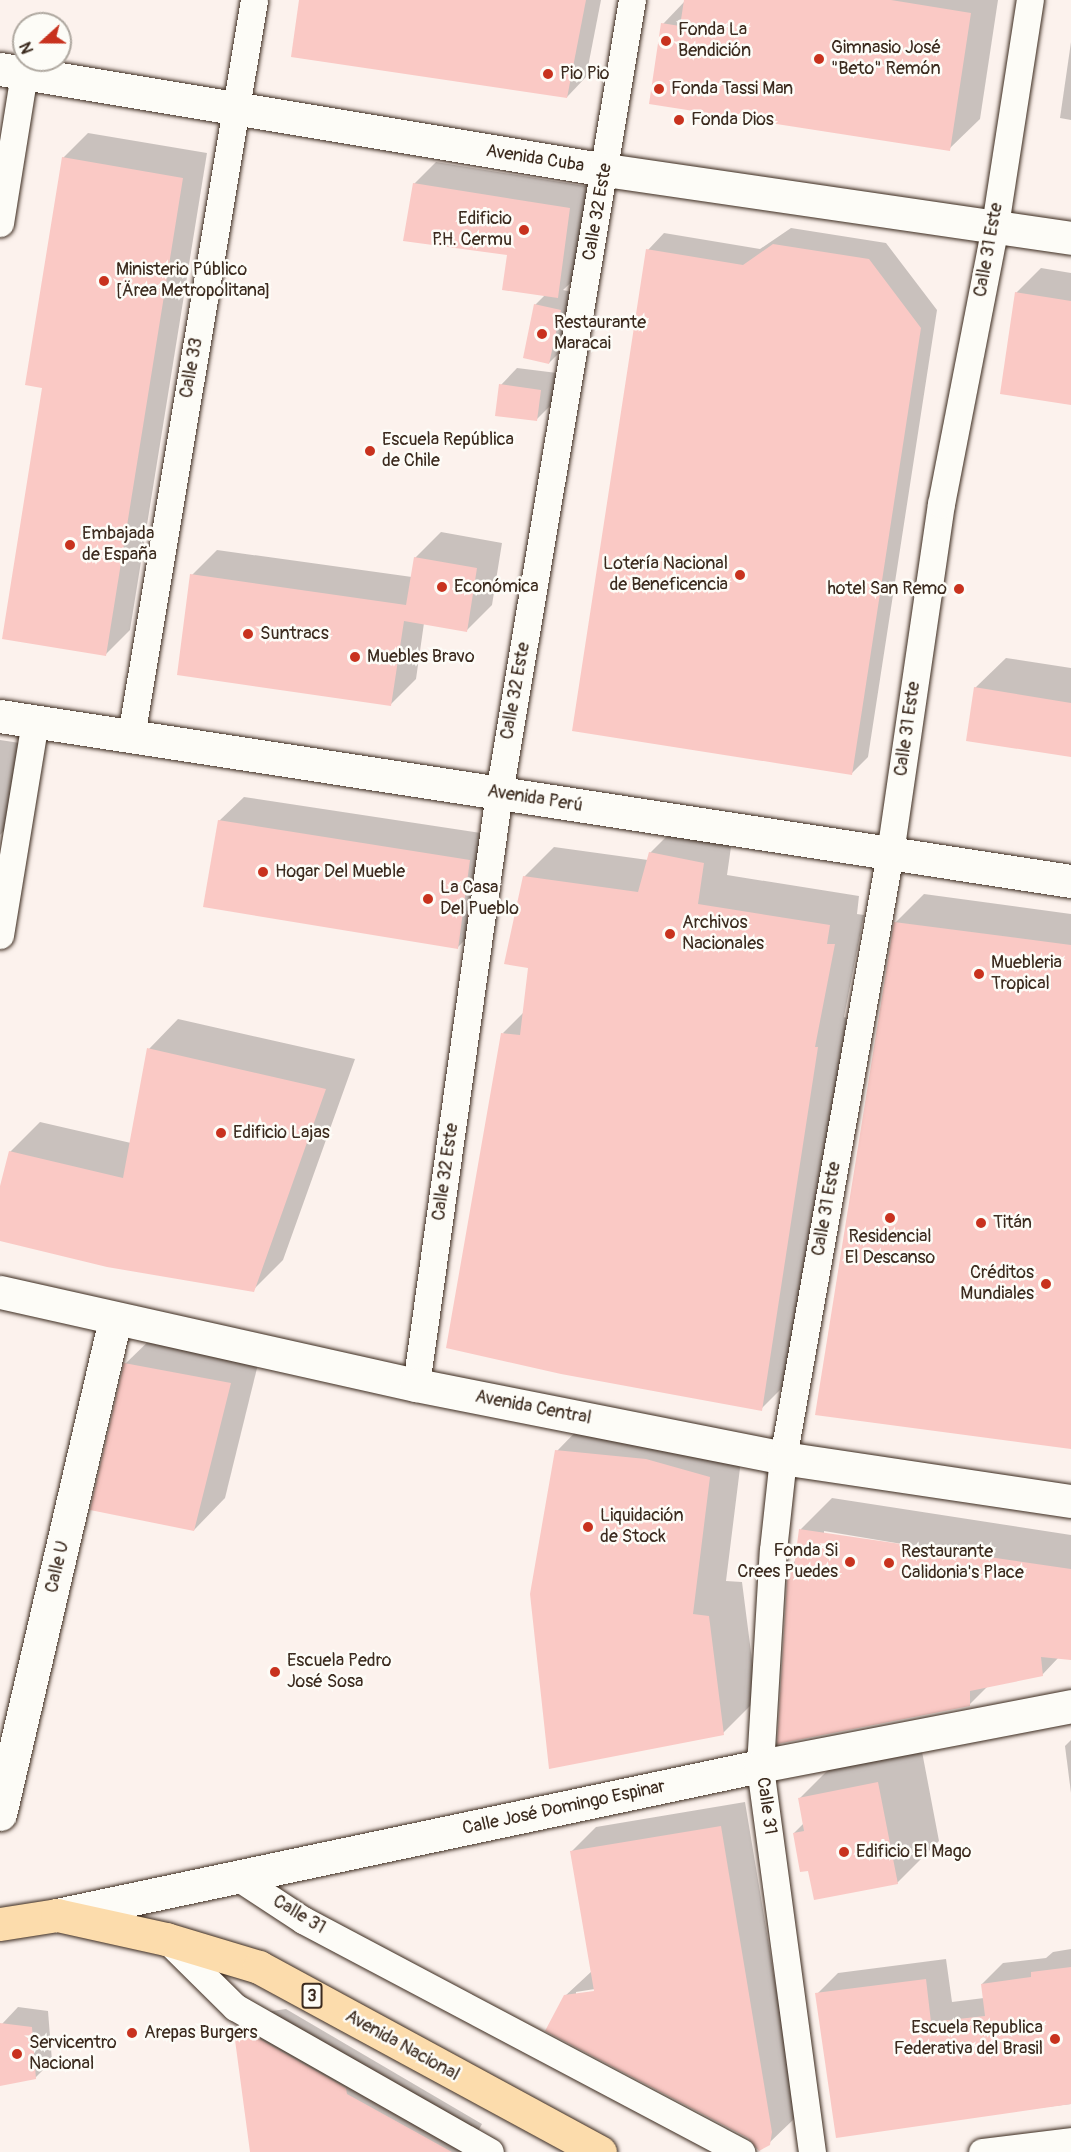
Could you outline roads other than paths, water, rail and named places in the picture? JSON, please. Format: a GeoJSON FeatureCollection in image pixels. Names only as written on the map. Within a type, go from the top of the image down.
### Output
{"type":"FeatureCollection","features":[{"type":"Feature","properties":{"kind":"main road","name":"Avenida Nacional"},"geometry":{"type":"LineString","coordinates":[[0,1924],[57,1915],[166,1939],[259,1967],[600,2152]]}},
{"type":"Feature","properties":{"kind":"street","name":"Calle 33"},"geometry":{"type":"LineString","coordinates":[[130,736],[254,0]]}},
{"type":"Feature","properties":{"kind":"street","name":"Calle 32 Este"},"geometry":{"type":"LineString","coordinates":[[416,1385],[499,793],[606,170],[632,0]]}},
{"type":"Feature","properties":{"kind":"street","name":"Calle 31 Este"},"geometry":{"type":"LineString","coordinates":[[783,1458],[890,854],[941,504],[995,225],[1030,0]]}},
{"type":"Feature","properties":{"kind":"street"},"geometry":{"type":"LineString","coordinates":[[0,223],[12,71]]}},
{"type":"Feature","properties":{"kind":"street","name":"Avenida Cuba"},"geometry":{"type":"LineString","coordinates":[[18,72],[606,170],[995,225],[1071,238]]}},
{"type":"Feature","properties":{"kind":"street","name":"Avenida Perú"},"geometry":{"type":"LineString","coordinates":[[0,716],[1071,881]]}},
{"type":"Feature","properties":{"kind":"street"},"geometry":{"type":"LineString","coordinates":[[0,935],[34,722]]}},
{"type":"Feature","properties":{"kind":"street","name":"Avenida Central"},"geometry":{"type":"LineString","coordinates":[[0,1292],[416,1385],[783,1458],[1071,1501]]}},
{"type":"Feature","properties":{"kind":"street","name":"Calle U"},"geometry":{"type":"LineString","coordinates":[[0,1814],[115,1319]]}},
{"type":"Feature","properties":{"kind":"street","name":"Calle 31"},"geometry":{"type":"LineString","coordinates":[[783,1458],[760,1766],[812,2152]]}},
{"type":"Feature","properties":{"kind":"street","name":"Calle José Domingo Espinar"},"geometry":{"type":"LineString","coordinates":[[57,1915],[760,1766],[1071,1706]]}},
{"type":"Feature","properties":{"kind":"street","name":"Calle 31"},"geometry":{"type":"LineString","coordinates":[[239,1878],[303,1920],[741,2152]]}},
{"type":"Feature","properties":{"kind":"street"},"geometry":{"type":"LineString","coordinates":[[166,1939],[235,2007],[490,2152]]}},
{"type":"Feature","properties":{"kind":"street"},"geometry":{"type":"LineString","coordinates":[[982,2152],[1071,2141]]}},
{"type":"Feature","properties":{"kind":"place","name":"Fonda La Bendición"},"geometry":{"type":"Point","coordinates":[666,41]}},
{"type":"Feature","properties":{"kind":"place","name":"Gimnasio José \"Beto\" Remón"},"geometry":{"type":"Point","coordinates":[819,59]}},
{"type":"Feature","properties":{"kind":"place","name":"Pio Pio"},"geometry":{"type":"Point","coordinates":[548,74]}},
{"type":"Feature","properties":{"kind":"place","name":"Fonda Tassi Man"},"geometry":{"type":"Point","coordinates":[659,89]}},
{"type":"Feature","properties":{"kind":"place","name":"Fonda Dios"},"geometry":{"type":"Point","coordinates":[679,120]}},
{"type":"Feature","properties":{"kind":"place","name":"Edificio P.H. Cermu"},"geometry":{"type":"Point","coordinates":[524,230]}},
{"type":"Feature","properties":{"kind":"place","name":"Ministerio Público [Ärea Metropolitana]"},"geometry":{"type":"Point","coordinates":[104,281]}},
{"type":"Feature","properties":{"kind":"place","name":"Restaurante Maracai"},"geometry":{"type":"Point","coordinates":[542,334]}},
{"type":"Feature","properties":{"kind":"place","name":"Escuela República de Chile"},"geometry":{"type":"Point","coordinates":[370,451]}},
{"type":"Feature","properties":{"kind":"place","name":"Embajada de España"},"geometry":{"type":"Point","coordinates":[70,545]}},
{"type":"Feature","properties":{"kind":"place","name":"Lotería Nacional de Beneficencia"},"geometry":{"type":"Point","coordinates":[740,575]}},
{"type":"Feature","properties":{"kind":"place","name":"Económica"},"geometry":{"type":"Point","coordinates":[442,587]}},
{"type":"Feature","properties":{"kind":"place","name":"hotel San Remo"},"geometry":{"type":"Point","coordinates":[959,589]}},
{"type":"Feature","properties":{"kind":"place","name":"Suntracs"},"geometry":{"type":"Point","coordinates":[248,634]}},
{"type":"Feature","properties":{"kind":"place","name":"Muebles Bravo"},"geometry":{"type":"Point","coordinates":[355,657]}},
{"type":"Feature","properties":{"kind":"place","name":"Hogar Del Mueble"},"geometry":{"type":"Point","coordinates":[263,872]}},
{"type":"Feature","properties":{"kind":"place","name":"La Casa Del Pueblo"},"geometry":{"type":"Point","coordinates":[428,899]}},
{"type":"Feature","properties":{"kind":"place","name":"Archivos Nacionales"},"geometry":{"type":"Point","coordinates":[670,934]}},
{"type":"Feature","properties":{"kind":"place","name":"Muebleria Tropical"},"geometry":{"type":"Point","coordinates":[979,974]}},
{"type":"Feature","properties":{"kind":"place","name":"Edificio Lajas"},"geometry":{"type":"Point","coordinates":[221,1133]}},
{"type":"Feature","properties":{"kind":"place","name":"Residencial El Descanso"},"geometry":{"type":"Point","coordinates":[890,1218]}},
{"type":"Feature","properties":{"kind":"place","name":"Titán"},"geometry":{"type":"Point","coordinates":[981,1223]}},
{"type":"Feature","properties":{"kind":"place","name":"Créditos Mundiales"},"geometry":{"type":"Point","coordinates":[1046,1284]}},
{"type":"Feature","properties":{"kind":"place","name":"Liquidación de Stock"},"geometry":{"type":"Point","coordinates":[588,1527]}},
{"type":"Feature","properties":{"kind":"place","name":"Fonda Si Crees Puedes"},"geometry":{"type":"Point","coordinates":[850,1562]}},
{"type":"Feature","properties":{"kind":"place","name":"Restaurante Calidonia's Place"},"geometry":{"type":"Point","coordinates":[889,1563]}},
{"type":"Feature","properties":{"kind":"place","name":"Escuela Pedro José Sosa"},"geometry":{"type":"Point","coordinates":[275,1672]}},
{"type":"Feature","properties":{"kind":"place","name":"Edificio El Mago"},"geometry":{"type":"Point","coordinates":[844,1852]}},
{"type":"Feature","properties":{"kind":"place","name":"Arepas Burgers"},"geometry":{"type":"Point","coordinates":[132,2033]}},
{"type":"Feature","properties":{"kind":"place","name":"Escuela Republica Federativa del Brasil"},"geometry":{"type":"Point","coordinates":[1055,2039]}},
{"type":"Feature","properties":{"kind":"place","name":"Servicentro Nacional"},"geometry":{"type":"Point","coordinates":[17,2054]}}]}
